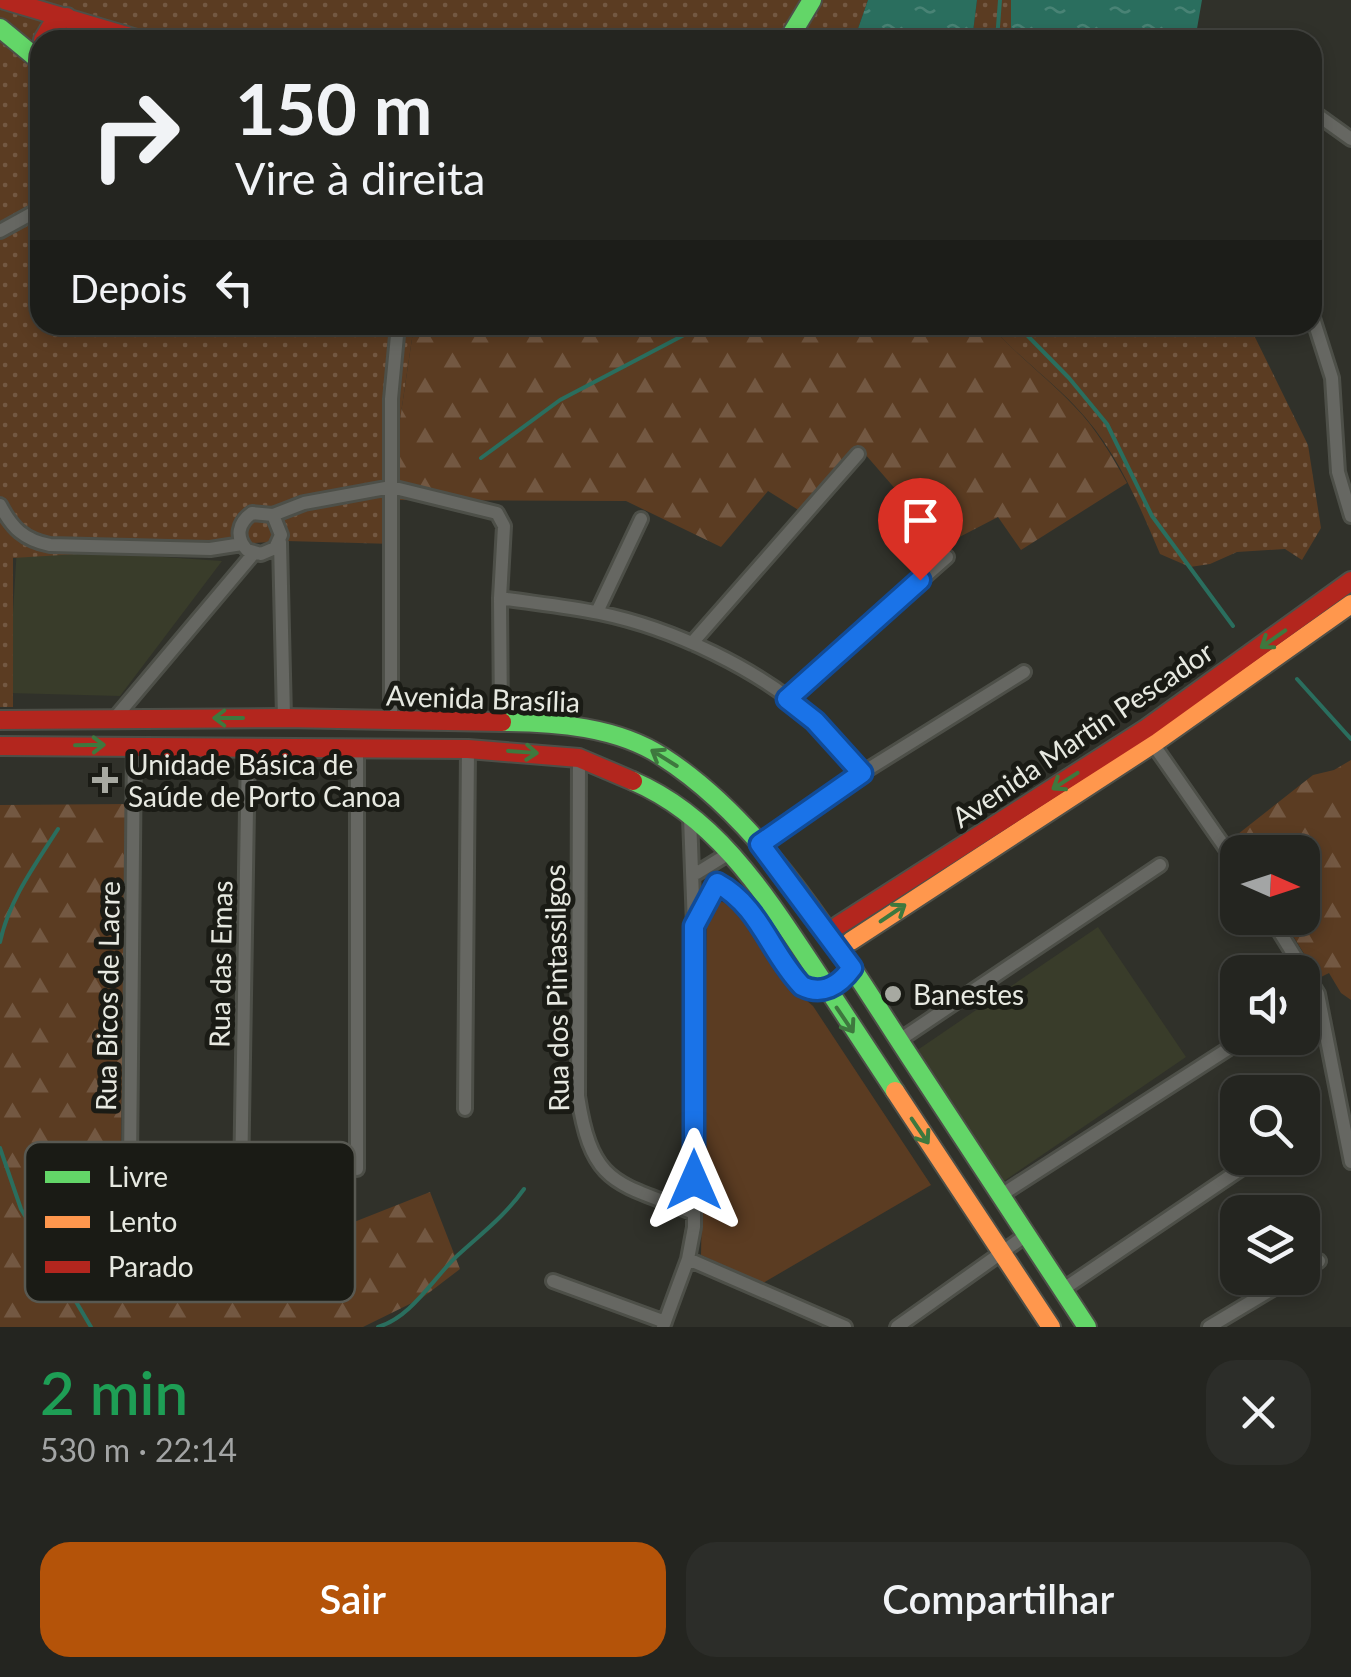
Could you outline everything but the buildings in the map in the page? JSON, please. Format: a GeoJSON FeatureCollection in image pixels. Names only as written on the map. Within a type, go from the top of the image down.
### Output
{"type":"FeatureCollection","features":[{"type":"Feature","properties":{"kind":"street"},"geometry":{"type":"LineString","coordinates":[[5,0],[110,30]]}},
{"type":"Feature","properties":{"kind":"street"},"geometry":{"type":"LineString","coordinates":[[794,30],[812,0]]}},
{"type":"Feature","properties":{"kind":"street"},"geometry":{"type":"LineString","coordinates":[[49,30],[67,16]]}},
{"type":"Feature","properties":{"kind":"street"},"geometry":{"type":"LineString","coordinates":[[0,28],[30,51]]}},
{"type":"Feature","properties":{"kind":"street"},"geometry":{"type":"LineString","coordinates":[[1322,118],[1351,139]]}},
{"type":"Feature","properties":{"kind":"street"},"geometry":{"type":"LineString","coordinates":[[0,231],[30,214]]}},
{"type":"Feature","properties":{"kind":"street"},"geometry":{"type":"LineString","coordinates":[[394,748],[390,486],[396,335]]}},
{"type":"Feature","properties":{"kind":"street"},"geometry":{"type":"LineString","coordinates":[[1319,335],[1332,378],[1338,472],[1351,516]]}},
{"type":"Feature","properties":{"kind":"street"},"geometry":{"type":"LineString","coordinates":[[692,643],[858,454]]}},
{"type":"Feature","properties":{"kind":"street"},"geometry":{"type":"LineString","coordinates":[[248,549],[239,530],[246,517],[259,511],[273,515],[304,503],[390,486],[497,513],[504,526],[501,722]]}},
{"type":"Feature","properties":{"kind":"street"},"geometry":{"type":"LineString","coordinates":[[0,504],[18,532],[50,545],[269,552],[280,542]]}},
{"type":"Feature","properties":{"kind":"street"},"geometry":{"type":"LineString","coordinates":[[273,515],[281,527],[284,718]]}},
{"type":"Feature","properties":{"kind":"street"},"geometry":{"type":"LineString","coordinates":[[596,612],[641,518]]}},
{"type":"Feature","properties":{"kind":"street"},"geometry":{"type":"LineString","coordinates":[[114,718],[248,549]]}},
{"type":"Feature","properties":{"kind":"street"},"geometry":{"type":"LineString","coordinates":[[787,699],[947,557]]}},
{"type":"Feature","properties":{"kind":"street","name":"Avenida Martin Pescador"},"geometry":{"type":"LineString","coordinates":[[839,925],[1147,728],[1351,581]]}},
{"type":"Feature","properties":{"kind":"street"},"geometry":{"type":"LineString","coordinates":[[500,598],[596,612],[692,643],[787,699],[815,721],[862,773]]}},
{"type":"Feature","properties":{"kind":"street","name":"Avenida Martin Pescador"},"geometry":{"type":"LineString","coordinates":[[852,941],[1153,744],[1351,604]]}},
{"type":"Feature","properties":{"kind":"street"},"geometry":{"type":"LineString","coordinates":[[760,844],[862,773],[1024,672]]}},
{"type":"Feature","properties":{"kind":"street","name":"Avenida Brasília"},"geometry":{"type":"LineString","coordinates":[[0,720],[284,718],[501,722],[572,726],[622,736],[661,755],[716,796],[760,844],[816,919],[1087,1327]]}},
{"type":"Feature","properties":{"kind":"street"},"geometry":{"type":"LineString","coordinates":[[298,746],[318,734],[326,719]]}},
{"type":"Feature","properties":{"kind":"street"},"geometry":{"type":"LineString","coordinates":[[1153,744],[1220,840]]}},
{"type":"Feature","properties":{"kind":"street","name":"Rua Bicos de Lacre"},"geometry":{"type":"LineString","coordinates":[[130,1142],[134,745]]}},
{"type":"Feature","properties":{"kind":"street","name":"Avenida Brasília"},"geometry":{"type":"LineString","coordinates":[[0,746],[468,749],[579,758],[649,788],[690,816],[731,852],[769,900],[825,990],[1052,1327]]}},
{"type":"Feature","properties":{"kind":"street","name":"Rua das Emas"},"geometry":{"type":"LineString","coordinates":[[242,1142],[248,746]]}},
{"type":"Feature","properties":{"kind":"street"},"geometry":{"type":"LineString","coordinates":[[357,748],[357,1169]]}},
{"type":"Feature","properties":{"kind":"street"},"geometry":{"type":"LineString","coordinates":[[465,1110],[468,749]]}},
{"type":"Feature","properties":{"kind":"street","name":"Rua dos Pintassilgos"},"geometry":{"type":"LineString","coordinates":[[579,758],[578,1096],[586,1137],[592,1154],[614,1180],[694,1213]]}},
{"type":"Feature","properties":{"kind":"street"},"geometry":{"type":"LineString","coordinates":[[554,1281],[664,1324],[688,1259],[694,1213],[695,872],[690,816],[698,804],[716,796]]}},
{"type":"Feature","properties":{"kind":"street"},"geometry":{"type":"LineString","coordinates":[[695,872],[731,852]]}},
{"type":"Feature","properties":{"kind":"street"},"geometry":{"type":"LineString","coordinates":[[898,1040],[1160,866]]}},
{"type":"Feature","properties":{"kind":"street"},"geometry":{"type":"LineString","coordinates":[[695,872],[739,898],[802,986],[825,990],[840,982],[852,968],[854,954],[852,941],[839,925],[816,919]]}},
{"type":"Feature","properties":{"kind":"street"},"geometry":{"type":"LineString","coordinates":[[694,926],[717,883]]}},
{"type":"Feature","properties":{"kind":"street"},"geometry":{"type":"LineString","coordinates":[[1282,935],[1318,994],[1351,1162]]}},
{"type":"Feature","properties":{"kind":"street"},"geometry":{"type":"LineString","coordinates":[[1001,1195],[1220,1054]]}},
{"type":"Feature","properties":{"kind":"street"},"geometry":{"type":"LineString","coordinates":[[1062,1290],[1232,1175]]}},
{"type":"Feature","properties":{"kind":"street"},"geometry":{"type":"LineString","coordinates":[[897,1327],[1025,1236]]}},
{"type":"Feature","properties":{"kind":"street"},"geometry":{"type":"LineString","coordinates":[[688,1259],[845,1327]]}},
{"type":"Feature","properties":{"kind":"street"},"geometry":{"type":"LineString","coordinates":[[1209,1327],[1263,1295]]}},
{"type":"Feature","properties":{"kind":"shaded area"},"geometry":{"type":"Polygon","coordinates":[[[17,547],[222,561],[120,696],[8,693],[17,547]]]}},
{"type":"Feature","properties":{"kind":"shaded area"},"geometry":{"type":"Polygon","coordinates":[[[1098,927],[1186,1057],[1004,1181],[916,1051],[1098,927]]]}},
{"type":"Feature","properties":{"kind":"green space"},"geometry":{"type":"Polygon","coordinates":[[[0,0],[868,0],[858,30],[30,30],[30,335],[413,335],[400,420],[394,544],[287,541],[13,558],[13,707],[0,707],[0,0]]]}},
{"type":"Feature","properties":{"kind":"green space"},"geometry":{"type":"Polygon","coordinates":[[[977,0],[1011,0],[1011,30],[973,30],[977,0]]]}},
{"type":"Feature","properties":{"kind":"green space"},"geometry":{"type":"Polygon","coordinates":[[[413,335],[1000,335],[1082,415],[1127,483],[1021,550],[998,517],[944,545],[858,446],[800,511],[768,491],[721,547],[626,501],[396,500],[400,420],[413,335]]]}},
{"type":"Feature","properties":{"kind":"green space"},"geometry":{"type":"Polygon","coordinates":[[[1000,335],[1254,335],[1308,445],[1321,528],[1302,560],[1285,549],[1237,552],[1210,564],[1190,567],[1160,554],[1134,495],[1102,439],[1075,406],[1000,335]]]}},
{"type":"Feature","properties":{"kind":"green space"},"geometry":{"type":"Polygon","coordinates":[[[1351,760],[1351,1000],[1341,993],[1329,973],[1320,978],[1320,955],[1305,955],[1292,935],[1320,935],[1320,835],[1237,835],[1313,775],[1334,770],[1351,760]]]}},
{"type":"Feature","properties":{"kind":"green space"},"geometry":{"type":"Polygon","coordinates":[[[128,804],[121,1142],[25,1142],[25,1302],[355,1302],[355,1222],[430,1192],[460,1269],[422,1298],[363,1327],[0,1327],[0,805],[128,804]]]}},
{"type":"Feature","properties":{"kind":"green space"},"geometry":{"type":"Polygon","coordinates":[[[719,901],[740,907],[762,937],[778,976],[813,1006],[931,1185],[763,1283],[701,1255],[707,915],[719,901]]]}},
{"type":"Feature","properties":{"kind":"water"},"geometry":{"type":"Polygon","coordinates":[[[868,0],[977,0],[973,30],[858,30],[868,0]]]}},
{"type":"Feature","properties":{"kind":"water"},"geometry":{"type":"Polygon","coordinates":[[[1011,0],[1202,0],[1197,30],[1011,30],[1011,0]]]}},
{"type":"Feature","properties":{"kind":"waterway"},"geometry":{"type":"LineString","coordinates":[[998,30],[1000,0]]}},
{"type":"Feature","properties":{"kind":"waterway"},"geometry":{"type":"LineString","coordinates":[[481,458],[560,400],[684,335]]}},
{"type":"Feature","properties":{"kind":"waterway"},"geometry":{"type":"LineString","coordinates":[[1027,335],[1107,424],[1152,516],[1233,626]]}},
{"type":"Feature","properties":{"kind":"waterway"},"geometry":{"type":"LineString","coordinates":[[1297,679],[1351,739]]}},
{"type":"Feature","properties":{"kind":"waterway"},"geometry":{"type":"LineString","coordinates":[[0,942],[16,897],[58,829]]}},
{"type":"Feature","properties":{"kind":"waterway"},"geometry":{"type":"LineString","coordinates":[[0,1148],[25,1216]]}},
{"type":"Feature","properties":{"kind":"waterway"},"geometry":{"type":"LineString","coordinates":[[378,1327],[412,1306],[524,1189]]}},
{"type":"Feature","properties":{"kind":"waterway"},"geometry":{"type":"LineString","coordinates":[[76,1302],[91,1327]]}},
{"type":"Feature","properties":{"kind":"traffic: fast"},"geometry":{"type":"LineString","coordinates":[[794,30],[812,0]]}},
{"type":"Feature","properties":{"kind":"traffic: fast"},"geometry":{"type":"LineString","coordinates":[[0,28],[30,53]]}},
{"type":"Feature","properties":{"kind":"traffic: fast"},"geometry":{"type":"LineString","coordinates":[[502,722],[564,725],[626,739],[663,757],[735,817],[829,933],[1087,1327]]}},
{"type":"Feature","properties":{"kind":"traffic: fast"},"geometry":{"type":"LineString","coordinates":[[633,781],[690,815],[737,861],[777,913],[895,1091]]}},
{"type":"Feature","properties":{"kind":"traffic: slow"},"geometry":{"type":"LineString","coordinates":[[851,941],[1153,744],[1351,604]]}},
{"type":"Feature","properties":{"kind":"traffic: slow"},"geometry":{"type":"LineString","coordinates":[[895,1091],[1051,1327]]}},
{"type":"Feature","properties":{"kind":"traffic: jam"},"geometry":{"type":"LineString","coordinates":[[5,0],[106,30]]}},
{"type":"Feature","properties":{"kind":"traffic: jam"},"geometry":{"type":"LineString","coordinates":[[49,30],[67,17]]}},
{"type":"Feature","properties":{"kind":"traffic: jam"},"geometry":{"type":"LineString","coordinates":[[839,925],[1147,728],[1351,581]]}},
{"type":"Feature","properties":{"kind":"traffic: jam"},"geometry":{"type":"LineString","coordinates":[[0,720],[284,718],[502,722]]}},
{"type":"Feature","properties":{"kind":"traffic: jam"},"geometry":{"type":"LineString","coordinates":[[0,746],[468,749],[579,758],[633,781]]}},
{"type":"Feature","properties":{"kind":"place","name":"Unidade Básica de Saúde de Porto Canoa"},"geometry":{"type":"Point","coordinates":[105,780]}},
{"type":"Feature","properties":{"kind":"place","name":"Banestes"},"geometry":{"type":"Point","coordinates":[893,994]}},
{"type":"Feature","properties":{"kind":"route"},"geometry":{"type":"LineString","coordinates":[[694,1180],[694,926],[717,883],[729,889],[754,916],[802,986],[825,990],[840,982],[852,968],[760,844],[862,773],[815,721],[787,699],[920,580]]}}]}
